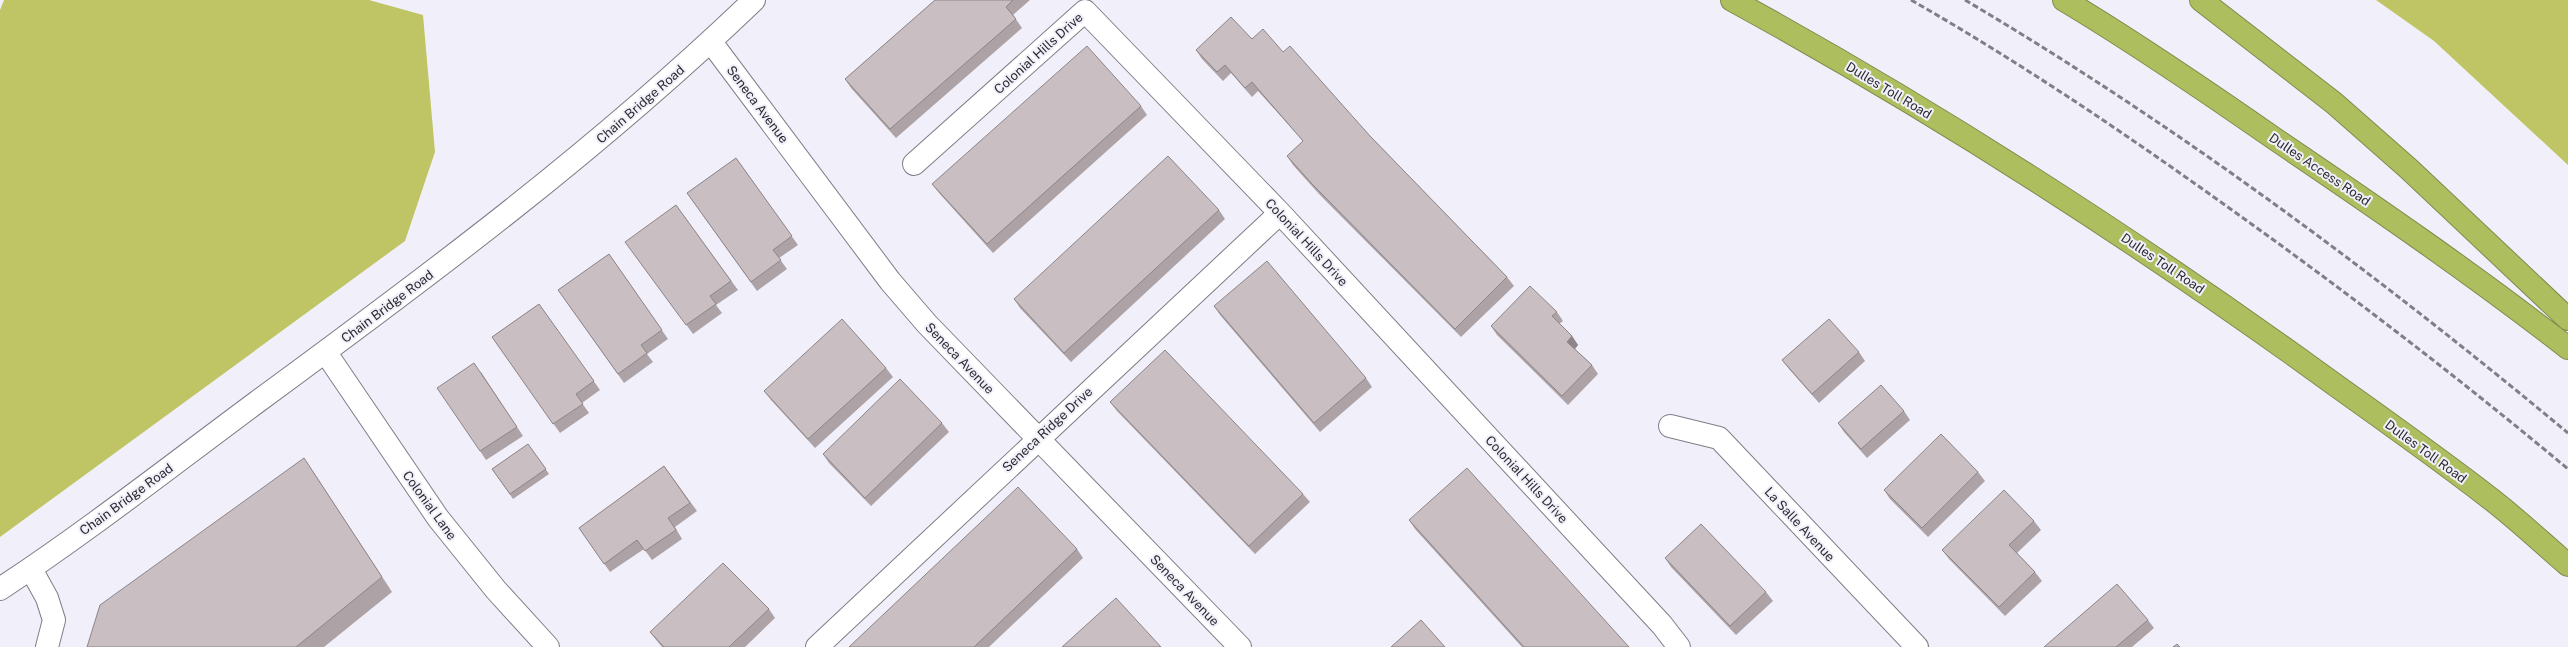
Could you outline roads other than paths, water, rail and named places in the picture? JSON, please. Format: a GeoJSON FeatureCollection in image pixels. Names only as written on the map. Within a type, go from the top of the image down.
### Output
{"type":"FeatureCollection","features":[{"type":"Feature","properties":{"kind":"highway","name":"Dulles Toll Road"},"geometry":{"type":"LineString","coordinates":[[1732,0],[1895,92],[2084,210],[2215,299],[2419,446],[2488,497],[2568,565]]}},
{"type":"Feature","properties":{"kind":"highway","name":"Dulles Access Road"},"geometry":{"type":"LineString","coordinates":[[2064,0],[2209,94],[2373,205],[2478,280],[2568,348]]}},
{"type":"Feature","properties":{"kind":"highway"},"geometry":{"type":"LineString","coordinates":[[2201,0],[2334,103],[2409,169],[2568,319]]}},
{"type":"Feature","properties":{"kind":"street","name":"Chain Bridge Road"},"geometry":{"type":"LineString","coordinates":[[0,589],[31,569],[326,353],[558,174],[711,42],[754,0]]}},
{"type":"Feature","properties":{"kind":"street","name":"Colonial Hills Drive"},"geometry":{"type":"LineString","coordinates":[[914,164],[1085,11],[1280,213],[1662,625],[1678,647]]}},
{"type":"Feature","properties":{"kind":"street","name":"Seneca Avenue"},"geometry":{"type":"LineString","coordinates":[[711,42],[890,281],[927,324],[1240,647]]}},
{"type":"Feature","properties":{"kind":"street","name":"Seneca Ridge Drive"},"geometry":{"type":"LineString","coordinates":[[817,647],[1037,438],[1280,213]]}},
{"type":"Feature","properties":{"kind":"street","name":"Colonial Lane"},"geometry":{"type":"LineString","coordinates":[[326,353],[438,518],[496,590],[548,647]]}},
{"type":"Feature","properties":{"kind":"street","name":"La Salle Avenue"},"geometry":{"type":"LineString","coordinates":[[1670,426],[1719,438],[1917,647]]}},
{"type":"Feature","properties":{"kind":"street"},"geometry":{"type":"LineString","coordinates":[[31,569],[47,598],[54,620],[47,647]]}},
{"type":"Feature","properties":{"kind":"railway"},"geometry":{"type":"LineString","coordinates":[[1911,0],[1948,21],[2055,88],[2242,217],[2431,358],[2568,469]]}},
{"type":"Feature","properties":{"kind":"railway"},"geometry":{"type":"LineString","coordinates":[[1965,0],[2044,48],[2122,99],[2275,204],[2424,316],[2568,433]]}}]}
